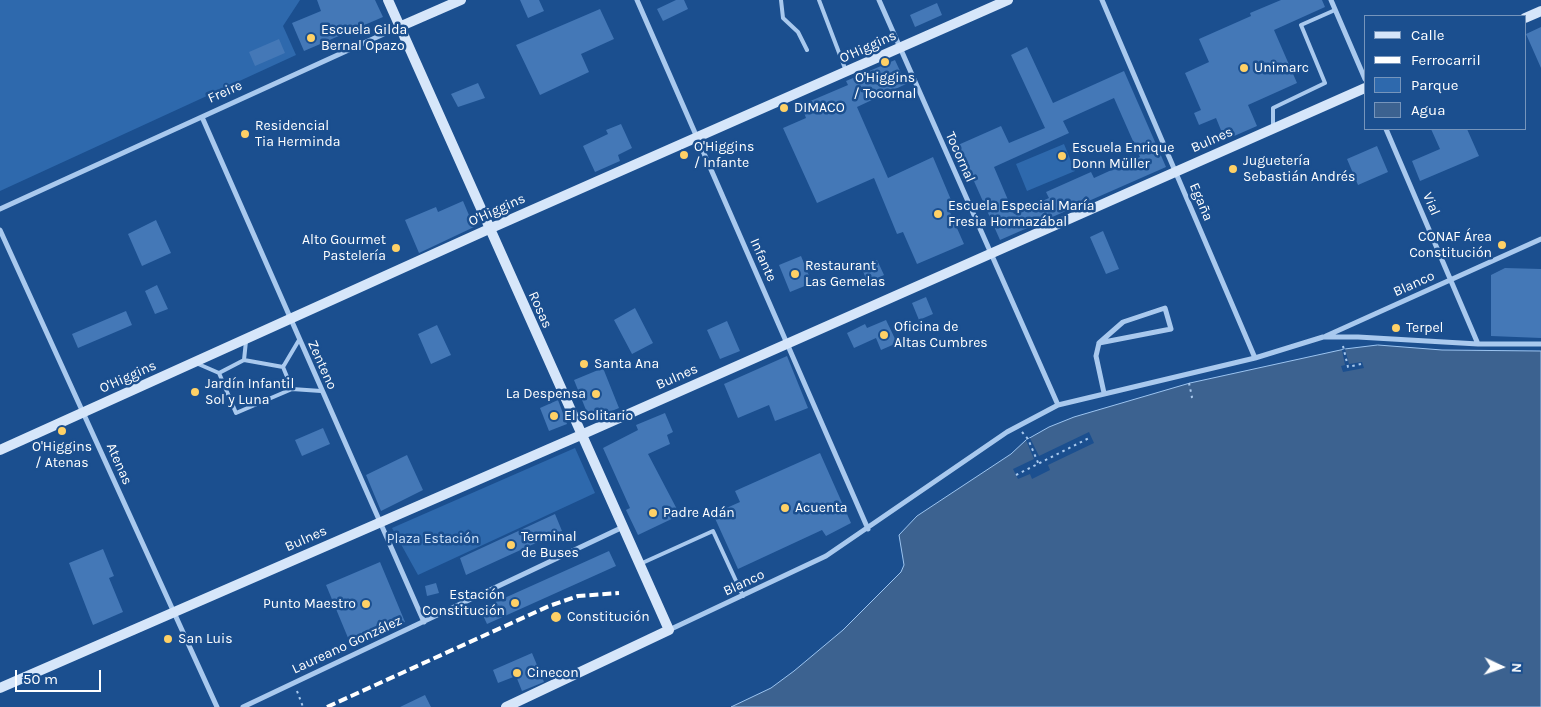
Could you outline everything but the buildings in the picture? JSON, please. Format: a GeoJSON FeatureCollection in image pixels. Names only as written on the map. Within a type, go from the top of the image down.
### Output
{"type":"FeatureCollection","features":[{"type":"Feature","properties":{"kind":"street","name":"Rosas"},"geometry":{"type":"LineString","coordinates":[[388,0],[669,630]]}},
{"type":"Feature","properties":{"kind":"street","name":"Freire"},"geometry":{"type":"LineString","coordinates":[[0,209],[461,0]]}},
{"type":"Feature","properties":{"kind":"street","name":"Infante"},"geometry":{"type":"LineString","coordinates":[[637,0],[868,529]]}},
{"type":"Feature","properties":{"kind":"street","name":"Tocornal"},"geometry":{"type":"LineString","coordinates":[[879,0],[1058,406]]}},
{"type":"Feature","properties":{"kind":"street","name":"O'Higgins"},"geometry":{"type":"LineString","coordinates":[[0,450],[489,229],[1008,0]]}},
{"type":"Feature","properties":{"kind":"street","name":"Egaña"},"geometry":{"type":"LineString","coordinates":[[1102,0],[1255,358]]}},
{"type":"Feature","properties":{"kind":"street"},"geometry":{"type":"LineString","coordinates":[[1331,0],[1364,77]]}},
{"type":"Feature","properties":{"kind":"street"},"geometry":{"type":"LineString","coordinates":[[1526,18],[1541,11]]}},
{"type":"Feature","properties":{"kind":"street","name":"Bulnes"},"geometry":{"type":"LineString","coordinates":[[0,688],[581,435],[1364,88]]}},
{"type":"Feature","properties":{"kind":"street","name":"Zenteno"},"geometry":{"type":"LineString","coordinates":[[202,117],[424,622]]}},
{"type":"Feature","properties":{"kind":"street","name":"Vial"},"geometry":{"type":"LineString","coordinates":[[1386,130],[1478,344]]}},
{"type":"Feature","properties":{"kind":"street","name":"Atenas"},"geometry":{"type":"LineString","coordinates":[[0,230],[217,707]]}},
{"type":"Feature","properties":{"kind":"street","name":"Blanco"},"geometry":{"type":"LineString","coordinates":[[669,630],[826,556],[1017,426],[1058,406],[1186,373],[1255,358],[1323,337],[1541,239]]}},
{"type":"Feature","properties":{"kind":"street"},"geometry":{"type":"LineString","coordinates":[[1099,343],[1171,329],[1165,308],[1123,322],[1099,343],[1096,356],[1104,393]]}},
{"type":"Feature","properties":{"kind":"street"},"geometry":{"type":"LineString","coordinates":[[1323,337],[1341,336],[1478,344],[1541,344]]}},
{"type":"Feature","properties":{"kind":"street","name":"Laureano González"},"geometry":{"type":"LineString","coordinates":[[243,707],[623,527]]}},
{"type":"Feature","properties":{"kind":"street"},"geometry":{"type":"LineString","coordinates":[[506,707],[669,630]]}},
{"type":"Feature","properties":{"kind":"lane"},"geometry":{"type":"LineString","coordinates":[[781,0],[783,18],[798,32],[807,50]]}},
{"type":"Feature","properties":{"kind":"lane"},"geometry":{"type":"LineString","coordinates":[[820,0],[846,71]]}},
{"type":"Feature","properties":{"kind":"lane"},"geometry":{"type":"LineString","coordinates":[[1273,128],[1273,108],[1325,83],[1301,25],[1335,10]]}},
{"type":"Feature","properties":{"kind":"lane"},"geometry":{"type":"LineString","coordinates":[[244,360],[246,339]]}},
{"type":"Feature","properties":{"kind":"lane"},"geometry":{"type":"LineString","coordinates":[[283,367],[299,340]]}},
{"type":"Feature","properties":{"kind":"lane"},"geometry":{"type":"LineString","coordinates":[[219,373],[244,360],[283,367]]}},
{"type":"Feature","properties":{"kind":"lane"},"geometry":{"type":"LineString","coordinates":[[194,362],[219,373],[236,413],[292,389],[322,391]]}},
{"type":"Feature","properties":{"kind":"lane"},"geometry":{"type":"LineString","coordinates":[[283,367],[292,389]]}},
{"type":"Feature","properties":{"kind":"lane"},"geometry":{"type":"LineString","coordinates":[[640,564],[713,530],[743,596]]}},
{"type":"Feature","properties":{"kind":"path"},"geometry":{"type":"LineString","coordinates":[[1341,336],[1348,367]]}},
{"type":"Feature","properties":{"kind":"path"},"geometry":{"type":"LineString","coordinates":[[1343,368],[1361,364]]}},
{"type":"Feature","properties":{"kind":"path"},"geometry":{"type":"LineString","coordinates":[[1186,373],[1190,397],[1196,396]]}},
{"type":"Feature","properties":{"kind":"path"},"geometry":{"type":"LineString","coordinates":[[1017,426],[1028,439],[1038,465]]}},
{"type":"Feature","properties":{"kind":"path"},"geometry":{"type":"LineString","coordinates":[[1016,475],[1091,437]]}},
{"type":"Feature","properties":{"kind":"path"},"geometry":{"type":"LineString","coordinates":[[294,683],[303,707]]}},
{"type":"Feature","properties":{"kind":"green space"},"geometry":{"type":"Polygon","coordinates":[[[0,0],[300,0],[283,26],[296,55],[0,191],[0,0]]]}},
{"type":"Feature","properties":{"kind":"green space"},"geometry":{"type":"Polygon","coordinates":[[[1064,144],[1075,171],[1027,191],[1016,164],[1064,144]]]}},
{"type":"Feature","properties":{"kind":"green space","name":"Plaza Estación"},"geometry":{"type":"Polygon","coordinates":[[[575,448],[595,493],[418,575],[392,528],[575,448]]]}},
{"type":"Feature","properties":{"kind":"water"},"geometry":{"type":"Polygon","coordinates":[[[1378,345],[1442,350],[1541,351],[1541,707],[731,707],[771,688],[794,671],[843,630],[901,572],[904,565],[899,535],[917,516],[1011,454],[1026,440],[1049,427],[1074,417],[1190,383],[1345,349],[1378,345]]]}},
{"type":"Feature","properties":{"kind":"pier"},"geometry":{"type":"Polygon","coordinates":[[[1345,349],[1349,364],[1362,362],[1364,368],[1343,372],[1341,366],[1345,365],[1342,350],[1345,349]]]}},
{"type":"Feature","properties":{"kind":"pier"},"geometry":{"type":"Polygon","coordinates":[[[1089,432],[1094,443],[1048,465],[1050,470],[1032,479],[1030,474],[1018,479],[1013,469],[1034,459],[1026,440],[1030,438],[1039,456],[1089,432]]]}},
{"type":"Feature","properties":{"kind":"railway"},"geometry":{"type":"LineString","coordinates":[[327,707],[549,606],[578,596],[619,593]]}},
{"type":"Feature","properties":{"kind":"place","name":"Escuela Gilda Bernal Opazo"},"geometry":{"type":"Point","coordinates":[311,38]}},
{"type":"Feature","properties":{"kind":"place","name":"O'Higgins / Tocornal"},"geometry":{"type":"Point","coordinates":[885,62]}},
{"type":"Feature","properties":{"kind":"place","name":"Unimarc"},"geometry":{"type":"Point","coordinates":[1244,68]}},
{"type":"Feature","properties":{"kind":"place","name":"DIMACO"},"geometry":{"type":"Point","coordinates":[784,108]}},
{"type":"Feature","properties":{"kind":"place","name":"Residencial Tia Herminda"},"geometry":{"type":"Point","coordinates":[245,134]}},
{"type":"Feature","properties":{"kind":"place","name":"O'Higgins / Infante"},"geometry":{"type":"Point","coordinates":[684,155]}},
{"type":"Feature","properties":{"kind":"place","name":"Escuela Enrique Donn Müller"},"geometry":{"type":"Point","coordinates":[1062,156]}},
{"type":"Feature","properties":{"kind":"place","name":"Juguetería Sebastián Andrés"},"geometry":{"type":"Point","coordinates":[1233,169]}},
{"type":"Feature","properties":{"kind":"place","name":"Escuela Especial María Fresia Hormazábal"},"geometry":{"type":"Point","coordinates":[938,214]}},
{"type":"Feature","properties":{"kind":"place","name":"CONAF Área Constitución"},"geometry":{"type":"Point","coordinates":[1502,245]}},
{"type":"Feature","properties":{"kind":"place","name":"Alto Gourmet Pastelería"},"geometry":{"type":"Point","coordinates":[396,248]}},
{"type":"Feature","properties":{"kind":"place","name":"Restaurant Las Gemelas"},"geometry":{"type":"Point","coordinates":[795,274]}},
{"type":"Feature","properties":{"kind":"place","name":"Terpel"},"geometry":{"type":"Point","coordinates":[1396,328]}},
{"type":"Feature","properties":{"kind":"place","name":"Oficina de Altas Cumbres"},"geometry":{"type":"Point","coordinates":[884,335]}},
{"type":"Feature","properties":{"kind":"place","name":"Santa Ana"},"geometry":{"type":"Point","coordinates":[584,364]}},
{"type":"Feature","properties":{"kind":"place","name":"Jardín Infantil Sol y Luna"},"geometry":{"type":"Point","coordinates":[195,392]}},
{"type":"Feature","properties":{"kind":"place","name":"La Despensa"},"geometry":{"type":"Point","coordinates":[596,394]}},
{"type":"Feature","properties":{"kind":"place","name":"El Solitario"},"geometry":{"type":"Point","coordinates":[554,416]}},
{"type":"Feature","properties":{"kind":"place","name":"O'Higgins / Atenas"},"geometry":{"type":"Point","coordinates":[62,431]}},
{"type":"Feature","properties":{"kind":"place","name":"Acuenta"},"geometry":{"type":"Point","coordinates":[785,508]}},
{"type":"Feature","properties":{"kind":"place","name":"Padre Adán"},"geometry":{"type":"Point","coordinates":[653,513]}},
{"type":"Feature","properties":{"kind":"place","name":"Terminal de Buses"},"geometry":{"type":"Point","coordinates":[511,545]}},
{"type":"Feature","properties":{"kind":"place","name":"Estación Constitución"},"geometry":{"type":"Point","coordinates":[515,603]}},
{"type":"Feature","properties":{"kind":"place","name":"Punto Maestro"},"geometry":{"type":"Point","coordinates":[366,604]}},
{"type":"Feature","properties":{"kind":"place","name":"Constitución"},"geometry":{"type":"Point","coordinates":[556,617]}},
{"type":"Feature","properties":{"kind":"place","name":"San Luis"},"geometry":{"type":"Point","coordinates":[168,639]}},
{"type":"Feature","properties":{"kind":"place","name":"Cinecon"},"geometry":{"type":"Point","coordinates":[517,673]}}]}
